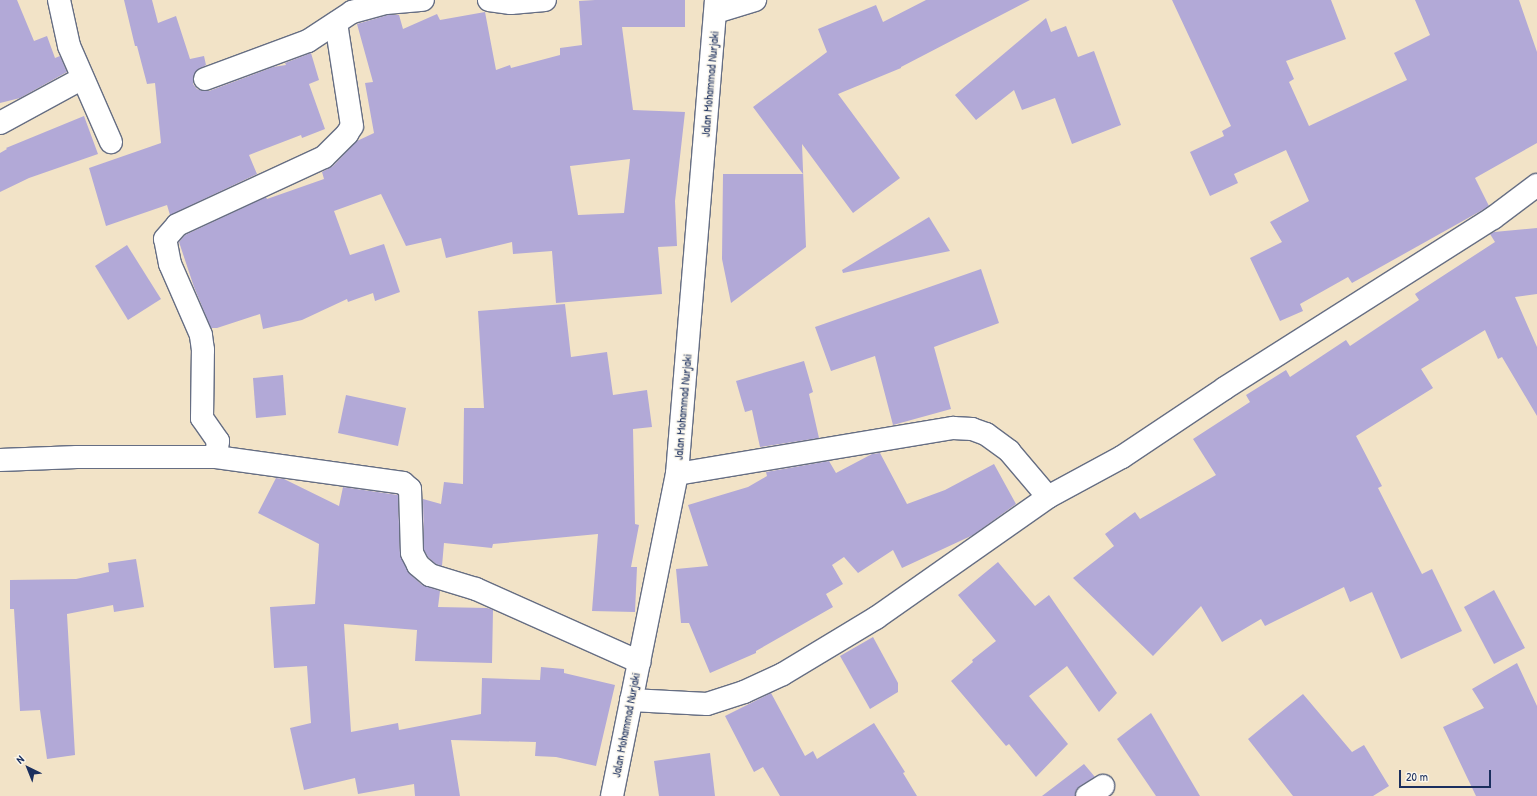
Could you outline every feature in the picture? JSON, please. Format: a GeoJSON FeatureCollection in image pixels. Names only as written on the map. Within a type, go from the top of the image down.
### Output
{"type":"FeatureCollection","features":[{"type":"Feature","properties":{"kind":"street"},"geometry":{"type":"LineString","coordinates":[[59,0],[69,46],[111,142]]}},
{"type":"Feature","properties":{"kind":"street"},"geometry":{"type":"LineString","coordinates":[[205,79],[308,41],[352,12],[386,3],[423,0]]}},
{"type":"Feature","properties":{"kind":"street"},"geometry":{"type":"LineString","coordinates":[[489,0],[511,3],[545,0]]}},
{"type":"Feature","properties":{"kind":"street"},"geometry":{"type":"LineString","coordinates":[[716,6],[755,0]]}},
{"type":"Feature","properties":{"kind":"street","name":"Jalan Mohammad Nurjaki"},"geometry":{"type":"LineString","coordinates":[[612,796],[632,700],[638,662],[678,474],[716,6]]}},
{"type":"Feature","properties":{"kind":"street"},"geometry":{"type":"LineString","coordinates":[[218,452],[202,418],[203,350],[201,335],[170,264],[165,239],[177,225],[324,157],[347,134],[352,126],[336,23]]}},
{"type":"Feature","properties":{"kind":"street"},"geometry":{"type":"LineString","coordinates":[[0,123],[83,78]]}},
{"type":"Feature","properties":{"kind":"street"},"geometry":{"type":"LineString","coordinates":[[632,700],[707,704],[744,692],[783,674],[876,618],[1048,497],[1122,456],[1225,388],[1494,218],[1537,185]]}},
{"type":"Feature","properties":{"kind":"street"},"geometry":{"type":"LineString","coordinates":[[678,474],[953,428],[972,429],[986,434],[1009,451],[1048,497]]}},
{"type":"Feature","properties":{"kind":"street"},"geometry":{"type":"LineString","coordinates":[[0,460],[218,452],[403,483],[410,489],[412,553],[418,565],[430,575],[476,589],[638,662]]}},
{"type":"Feature","properties":{"kind":"building"},"geometry":{"type":"Polygon","coordinates":[[[0,0],[17,0],[34,41],[47,36],[55,58],[60,56],[67,72],[20,98],[0,103],[0,0]]]}},
{"type":"Feature","properties":{"kind":"building"},"geometry":{"type":"Polygon","coordinates":[[[124,0],[152,0],[158,23],[176,16],[190,59],[204,56],[206,65],[196,71],[193,77],[193,84],[197,89],[203,91],[209,91],[273,67],[286,65],[285,63],[311,53],[319,80],[309,84],[325,129],[302,138],[301,135],[249,155],[257,174],[170,215],[167,205],[106,226],[89,168],[161,143],[155,83],[147,84],[137,46],[135,46],[124,0]]]}},
{"type":"Feature","properties":{"kind":"building"},"geometry":{"type":"Polygon","coordinates":[[[685,0],[685,27],[622,27],[633,110],[685,112],[675,201],[677,246],[658,247],[662,294],[556,303],[552,251],[513,254],[512,242],[446,258],[441,238],[406,246],[381,194],[334,211],[350,255],[384,244],[400,292],[375,301],[373,293],[348,302],[347,299],[302,320],[263,329],[260,314],[217,328],[211,328],[194,287],[179,242],[185,235],[266,197],[267,199],[324,179],[322,172],[333,166],[357,141],[374,133],[365,83],[373,82],[357,24],[388,15],[399,15],[403,29],[437,14],[440,20],[485,12],[496,70],[510,65],[511,68],[560,55],[560,48],[582,45],[579,1],[685,0]],[[630,159],[570,166],[578,215],[624,213],[630,159]]]}},
{"type":"Feature","properties":{"kind":"building"},"geometry":{"type":"Polygon","coordinates":[[[926,0],[1030,0],[901,68],[838,94],[900,178],[853,213],[802,144],[806,247],[731,303],[722,259],[723,174],[803,174],[753,107],[827,52],[818,29],[876,5],[883,22],[926,0]]]}},
{"type":"Feature","properties":{"kind":"building"},"geometry":{"type":"Polygon","coordinates":[[[1172,0],[1331,0],[1346,39],[1286,61],[1294,79],[1289,82],[1309,126],[1407,80],[1394,53],[1430,35],[1415,0],[1519,0],[1537,52],[1537,143],[1475,178],[1489,206],[1352,283],[1348,277],[1300,304],[1303,311],[1280,321],[1250,258],[1282,242],[1270,222],[1309,201],[1286,150],[1234,174],[1238,183],[1210,196],[1190,152],[1224,136],[1222,131],[1231,126],[1172,0]]]}},
{"type":"Feature","properties":{"kind":"building"},"geometry":{"type":"Polygon","coordinates":[[[1046,18],[1051,32],[1066,26],[1078,57],[1094,51],[1121,125],[1072,144],[1055,98],[1022,110],[1014,90],[976,120],[955,95],[1046,18]]]}},
{"type":"Feature","properties":{"kind":"building"},"geometry":{"type":"Polygon","coordinates":[[[84,116],[98,154],[29,178],[0,192],[0,153],[7,149],[6,148],[84,116]]]}},
{"type":"Feature","properties":{"kind":"building"},"geometry":{"type":"Polygon","coordinates":[[[929,217],[950,251],[843,273],[842,270],[929,217]]]}},
{"type":"Feature","properties":{"kind":"building"},"geometry":{"type":"Polygon","coordinates":[[[1537,228],[1537,294],[1515,297],[1537,347],[1537,416],[1502,357],[1498,359],[1485,330],[1421,369],[1433,388],[1356,436],[1382,486],[1378,488],[1422,574],[1432,569],[1462,631],[1401,659],[1372,592],[1350,602],[1344,587],[1265,626],[1261,619],[1222,642],[1201,606],[1153,656],[1073,578],[1114,546],[1105,534],[1135,512],[1140,519],[1216,475],[1193,439],[1250,402],[1246,395],[1286,370],[1290,377],[1346,340],[1350,346],[1419,300],[1415,294],[1495,242],[1490,234],[1494,232],[1537,228]]]}},
{"type":"Feature","properties":{"kind":"building"},"geometry":{"type":"Polygon","coordinates":[[[127,245],[161,299],[128,320],[95,266],[127,245]]]}},
{"type":"Feature","properties":{"kind":"building"},"geometry":{"type":"Polygon","coordinates":[[[981,269],[999,323],[934,347],[951,409],[893,425],[875,356],[831,371],[815,327],[981,269]]]}},
{"type":"Feature","properties":{"kind":"building"},"geometry":{"type":"Polygon","coordinates":[[[565,304],[571,357],[607,352],[613,395],[647,390],[652,427],[633,429],[635,524],[639,525],[631,567],[637,567],[635,612],[592,611],[598,534],[493,544],[492,548],[444,543],[442,566],[436,564],[428,557],[424,550],[423,499],[441,504],[444,482],[463,484],[464,408],[484,408],[478,311],[565,304]]]}},
{"type":"Feature","properties":{"kind":"building"},"geometry":{"type":"Polygon","coordinates":[[[804,361],[813,392],[809,394],[819,438],[760,447],[752,410],[745,412],[736,381],[804,361]]]}},
{"type":"Feature","properties":{"kind":"building"},"geometry":{"type":"Polygon","coordinates":[[[283,375],[286,415],[256,418],[253,378],[283,375]]]}},
{"type":"Feature","properties":{"kind":"building"},"geometry":{"type":"Polygon","coordinates":[[[346,395],[406,408],[398,446],[338,433],[346,395]]]}},
{"type":"Feature","properties":{"kind":"building"},"geometry":{"type":"Polygon","coordinates":[[[880,453],[907,504],[945,490],[994,464],[1016,504],[973,535],[902,568],[893,550],[858,573],[844,557],[832,565],[843,584],[826,594],[833,607],[756,651],[756,653],[710,673],[689,623],[681,623],[676,569],[708,566],[688,505],[748,487],[767,476],[766,472],[829,461],[836,473],[872,454],[880,453]]]}},
{"type":"Feature","properties":{"kind":"building"},"geometry":{"type":"Polygon","coordinates":[[[276,478],[284,479],[339,506],[343,487],[398,495],[400,554],[410,574],[422,585],[440,591],[438,607],[487,608],[493,610],[492,663],[415,661],[417,630],[344,624],[351,732],[398,723],[399,730],[481,714],[482,678],[540,680],[541,667],[564,669],[564,673],[615,685],[596,766],[556,757],[535,756],[536,742],[451,740],[460,796],[415,796],[414,784],[358,794],[355,778],[304,790],[290,728],[311,723],[307,666],[274,668],[270,607],[315,604],[319,544],[258,513],[276,478]]]}},
{"type":"Feature","properties":{"kind":"building"},"geometry":{"type":"Polygon","coordinates":[[[136,559],[144,607],[114,612],[113,605],[67,614],[75,755],[47,759],[40,710],[20,711],[14,609],[10,609],[10,580],[76,579],[109,572],[108,563],[136,559]]]}},
{"type":"Feature","properties":{"kind":"building"},"geometry":{"type":"Polygon","coordinates":[[[998,562],[1035,606],[1049,595],[1117,693],[1099,712],[1067,666],[1029,696],[1068,744],[1036,777],[1009,744],[1006,746],[951,681],[973,662],[972,660],[996,641],[958,595],[998,562]]]}},
{"type":"Feature","properties":{"kind":"building"},"geometry":{"type":"Polygon","coordinates":[[[1494,590],[1525,648],[1494,664],[1464,607],[1494,590]]]}},
{"type":"Feature","properties":{"kind":"building"},"geometry":{"type":"Polygon","coordinates":[[[873,637],[898,683],[898,692],[870,709],[840,656],[873,637]]]}},
{"type":"Feature","properties":{"kind":"building"},"geometry":{"type":"Polygon","coordinates":[[[1517,663],[1537,706],[1537,796],[1476,796],[1443,727],[1484,708],[1472,689],[1517,663]]]}},
{"type":"Feature","properties":{"kind":"building"},"geometry":{"type":"Polygon","coordinates":[[[771,693],[805,756],[813,751],[817,759],[874,723],[905,772],[903,773],[917,796],[780,796],[763,767],[754,772],[725,716],[771,693]]]}},
{"type":"Feature","properties":{"kind":"building"},"geometry":{"type":"Polygon","coordinates":[[[1303,694],[1352,752],[1364,745],[1389,786],[1373,796],[1293,796],[1248,739],[1303,694]]]}},
{"type":"Feature","properties":{"kind":"building"},"geometry":{"type":"Polygon","coordinates":[[[1151,713],[1200,796],[1156,796],[1117,739],[1151,713]]]}},
{"type":"Feature","properties":{"kind":"building"},"geometry":{"type":"Polygon","coordinates":[[[710,753],[715,796],[659,796],[654,761],[710,753]]]}},
{"type":"Feature","properties":{"kind":"building"},"geometry":{"type":"Polygon","coordinates":[[[1084,764],[1095,777],[1080,786],[1076,790],[1075,796],[1042,796],[1084,764]]]}}]}
